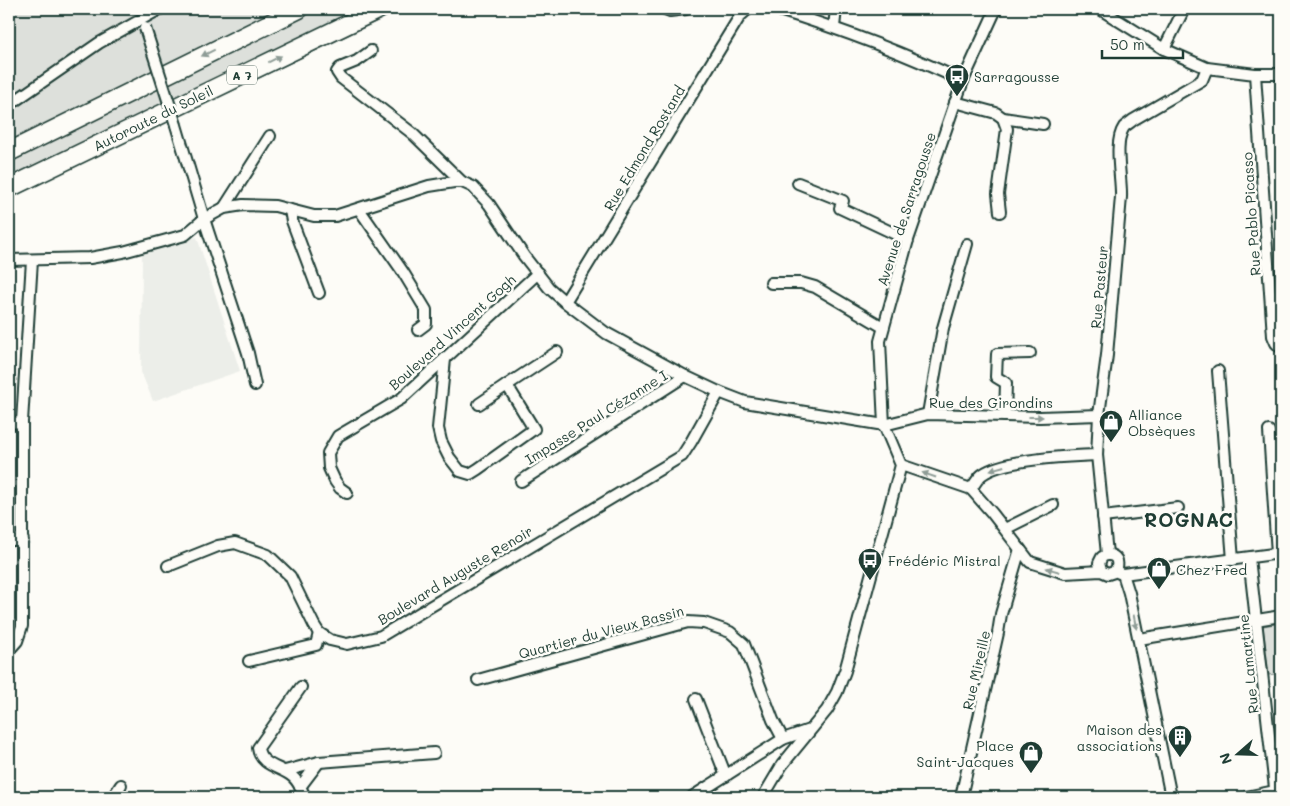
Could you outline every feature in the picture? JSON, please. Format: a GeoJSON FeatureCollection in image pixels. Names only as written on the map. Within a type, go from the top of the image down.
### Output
{"type":"FeatureCollection","features":[{"type":"Feature","properties":{"kind":"highway","name":"A 7"},"geometry":{"type":"LineString","coordinates":[[9,152],[299,9]]}},
{"type":"Feature","properties":{"kind":"highway","name":"Autoroute du Soleil"},"geometry":{"type":"LineString","coordinates":[[9,188],[379,9]]}},
{"type":"Feature","properties":{"kind":"highway"},"geometry":{"type":"LineString","coordinates":[[9,145],[92,110]]}},
{"type":"Feature","properties":{"kind":"highway"},"geometry":{"type":"LineString","coordinates":[[9,201],[105,141]]}},
{"type":"Feature","properties":{"kind":"street"},"geometry":{"type":"LineString","coordinates":[[9,105],[99,43],[144,23],[160,9]]}},
{"type":"Feature","properties":{"kind":"street"},"geometry":{"type":"LineString","coordinates":[[665,9],[670,11],[686,9]]}},
{"type":"Feature","properties":{"kind":"street","name":"Rue Edmond Rostand"},"geometry":{"type":"LineString","coordinates":[[565,302],[740,16],[748,9]]}},
{"type":"Feature","properties":{"kind":"street"},"geometry":{"type":"LineString","coordinates":[[776,9],[834,28],[927,64],[963,81]]}},
{"type":"Feature","properties":{"kind":"street"},"geometry":{"type":"LineString","coordinates":[[834,28],[836,9]]}},
{"type":"Feature","properties":{"kind":"street","name":"Avenue de Sarragousse"},"geometry":{"type":"LineString","coordinates":[[884,425],[880,341],[883,327],[908,240],[955,102],[996,9]]}},
{"type":"Feature","properties":{"kind":"street"},"geometry":{"type":"LineString","coordinates":[[1100,9],[1164,49],[1207,68],[1255,74],[1281,74]]}},
{"type":"Feature","properties":{"kind":"street"},"geometry":{"type":"LineString","coordinates":[[1164,49],[1184,9]]}},
{"type":"Feature","properties":{"kind":"street"},"geometry":{"type":"LineString","coordinates":[[144,23],[248,353],[255,384]]}},
{"type":"Feature","properties":{"kind":"street"},"geometry":{"type":"LineString","coordinates":[[371,51],[357,61],[340,68],[337,72],[341,78],[412,133],[462,182],[473,187],[489,204],[549,288],[606,333],[685,376],[718,392],[745,402],[884,425],[901,465],[845,671],[834,698],[782,765],[763,797]]}},
{"type":"Feature","properties":{"kind":"street","name":"Rue Pasteur"},"geometry":{"type":"LineString","coordinates":[[1107,554],[1097,455],[1099,415],[1107,355],[1121,198],[1120,140],[1124,127],[1202,80],[1207,68]]}},
{"type":"Feature","properties":{"kind":"street","name":"Rue Pablo Picasso"},"geometry":{"type":"LineString","coordinates":[[1255,74],[1273,336],[1276,344],[1281,348]]}},
{"type":"Feature","properties":{"kind":"street"},"geometry":{"type":"LineString","coordinates":[[955,102],[996,114],[1003,118],[1043,124]]}},
{"type":"Feature","properties":{"kind":"street"},"geometry":{"type":"LineString","coordinates":[[1000,212],[998,194],[1007,129],[1003,118]]}},
{"type":"Feature","properties":{"kind":"street"},"geometry":{"type":"LineString","coordinates":[[224,208],[270,136]]}},
{"type":"Feature","properties":{"kind":"street"},"geometry":{"type":"LineString","coordinates":[[9,260],[90,258],[123,252],[185,235],[204,218],[224,208],[244,205],[275,206],[314,216],[335,216],[429,186],[462,182]]}},
{"type":"Feature","properties":{"kind":"street"},"geometry":{"type":"LineString","coordinates":[[798,183],[843,200],[840,208],[908,240]]}},
{"type":"Feature","properties":{"kind":"street"},"geometry":{"type":"LineString","coordinates":[[359,209],[403,272],[426,310],[426,324],[418,330]]}},
{"type":"Feature","properties":{"kind":"street"},"geometry":{"type":"LineString","coordinates":[[290,210],[292,221],[320,293]]}},
{"type":"Feature","properties":{"kind":"street"},"geometry":{"type":"LineString","coordinates":[[928,414],[943,328],[967,244]]}},
{"type":"Feature","properties":{"kind":"street"},"geometry":{"type":"LineString","coordinates":[[9,650],[17,641],[22,626],[22,422],[32,260]]}},
{"type":"Feature","properties":{"kind":"street","name":"Boulevard Vincent Gogh"},"geometry":{"type":"LineString","coordinates":[[347,492],[335,482],[329,468],[328,453],[338,436],[401,399],[538,274]]}},
{"type":"Feature","properties":{"kind":"street"},"geometry":{"type":"LineString","coordinates":[[771,283],[801,283],[815,287],[883,327]]}},
{"type":"Feature","properties":{"kind":"street"},"geometry":{"type":"LineString","coordinates":[[479,404],[557,352]]}},
{"type":"Feature","properties":{"kind":"street"},"geometry":{"type":"LineString","coordinates":[[1005,416],[1006,383],[996,377],[996,354],[1030,353]]}},
{"type":"Feature","properties":{"kind":"street"},"geometry":{"type":"LineString","coordinates":[[445,359],[438,428],[445,449],[460,471],[470,474],[478,470],[534,429],[507,386]]}},
{"type":"Feature","properties":{"kind":"street"},"geometry":{"type":"LineString","coordinates":[[1218,371],[1233,560]]}},
{"type":"Feature","properties":{"kind":"street","name":"Impasse Paul Cézanne I"},"geometry":{"type":"LineString","coordinates":[[521,480],[685,376]]}},
{"type":"Feature","properties":{"kind":"street","name":"Boulevard Auguste Renoir"},"geometry":{"type":"LineString","coordinates":[[319,633],[330,640],[347,644],[380,636],[682,456],[692,442],[718,392]]}},
{"type":"Feature","properties":{"kind":"street","name":"Rue des Girondins"},"geometry":{"type":"LineString","coordinates":[[884,425],[928,414],[1040,417],[1099,415]]}},
{"type":"Feature","properties":{"kind":"street"},"geometry":{"type":"LineString","coordinates":[[9,423],[22,422]]}},
{"type":"Feature","properties":{"kind":"street"},"geometry":{"type":"LineString","coordinates":[[901,465],[971,489],[1030,562],[1065,573],[1102,571],[1108,574],[1119,573],[1279,553],[1268,431]]}},
{"type":"Feature","properties":{"kind":"street"},"geometry":{"type":"LineString","coordinates":[[971,489],[981,475],[993,468],[1046,459],[1097,455]]}},
{"type":"Feature","properties":{"kind":"street"},"geometry":{"type":"LineString","coordinates":[[1005,529],[1053,505]]}},
{"type":"Feature","properties":{"kind":"street"},"geometry":{"type":"LineString","coordinates":[[1103,517],[1178,508]]}},
{"type":"Feature","properties":{"kind":"street"},"geometry":{"type":"LineString","coordinates":[[9,540],[23,540]]}},
{"type":"Feature","properties":{"kind":"street"},"geometry":{"type":"LineString","coordinates":[[168,566],[218,546],[235,543],[268,555],[290,576],[319,633],[316,645],[249,661]]}},
{"type":"Feature","properties":{"kind":"street","name":"Rue Mireille"},"geometry":{"type":"LineString","coordinates":[[961,797],[1001,614],[1020,549]]}},
{"type":"Feature","properties":{"kind":"street"},"geometry":{"type":"LineString","coordinates":[[1102,571],[1099,563],[1102,556],[1112,555],[1117,560],[1119,573],[1129,593],[1171,797]]}},
{"type":"Feature","properties":{"kind":"street","name":"Rue Lamartine"},"geometry":{"type":"LineString","coordinates":[[1249,558],[1278,793]]}},
{"type":"Feature","properties":{"kind":"street"},"geometry":{"type":"LineString","coordinates":[[1138,639],[1281,616]]}},
{"type":"Feature","properties":{"kind":"street","name":"Quartier du Vieux Bassin"},"geometry":{"type":"LineString","coordinates":[[478,680],[688,622],[704,623],[730,632],[744,644],[772,720],[783,739]]}},
{"type":"Feature","properties":{"kind":"street"},"geometry":{"type":"LineString","coordinates":[[301,687],[258,748],[264,761],[285,771],[295,779],[306,797]]}},
{"type":"Feature","properties":{"kind":"street"},"geometry":{"type":"LineString","coordinates":[[696,699],[726,776]]}},
{"type":"Feature","properties":{"kind":"street"},"geometry":{"type":"LineString","coordinates":[[692,797],[783,739],[810,730]]}},
{"type":"Feature","properties":{"kind":"street"},"geometry":{"type":"LineString","coordinates":[[285,771],[319,762],[434,754]]}},
{"type":"Feature","properties":{"kind":"street"},"geometry":{"type":"LineString","coordinates":[[300,787],[319,762]]}},
{"type":"Feature","properties":{"kind":"street"},"geometry":{"type":"LineString","coordinates":[[113,797],[121,784]]}},
{"type":"Feature","properties":{"kind":"street"},"geometry":{"type":"LineString","coordinates":[[1246,797],[1278,793]]}},
{"type":"Feature","properties":{"kind":"shaded area"},"geometry":{"type":"Polygon","coordinates":[[[9,9],[403,9],[230,92],[23,180],[9,174],[9,9]]]}},
{"type":"Feature","properties":{"kind":"shaded area"},"geometry":{"type":"Polygon","coordinates":[[[197,237],[240,371],[153,401],[141,372],[142,253],[197,237]]]}},
{"type":"Feature","properties":{"kind":"shaded area"},"geometry":{"type":"Polygon","coordinates":[[[1281,623],[1281,673],[1269,675],[1263,626],[1281,623]]]}},
{"type":"Feature","properties":{"kind":"place","name":"Sarragousse"},"geometry":{"type":"Point","coordinates":[957,97]}},
{"type":"Feature","properties":{"kind":"place","name":"Alliance Obsèques"},"geometry":{"type":"Point","coordinates":[1111,443]}},
{"type":"Feature","properties":{"kind":"place","name":"Frédéric Mistral"},"geometry":{"type":"Point","coordinates":[870,581]}},
{"type":"Feature","properties":{"kind":"place","name":"Chez Fred"},"geometry":{"type":"Point","coordinates":[1159,590]}},
{"type":"Feature","properties":{"kind":"place","name":"Maison des associations"},"geometry":{"type":"Point","coordinates":[1180,758]}},
{"type":"Feature","properties":{"kind":"place","name":"Place Saint-Jacques"},"geometry":{"type":"Point","coordinates":[1031,774]}},
{"type":"Feature","properties":{"kind":"district","name":"ROGNAC"},"geometry":{"type":"Point","coordinates":[1189,519]}}]}
